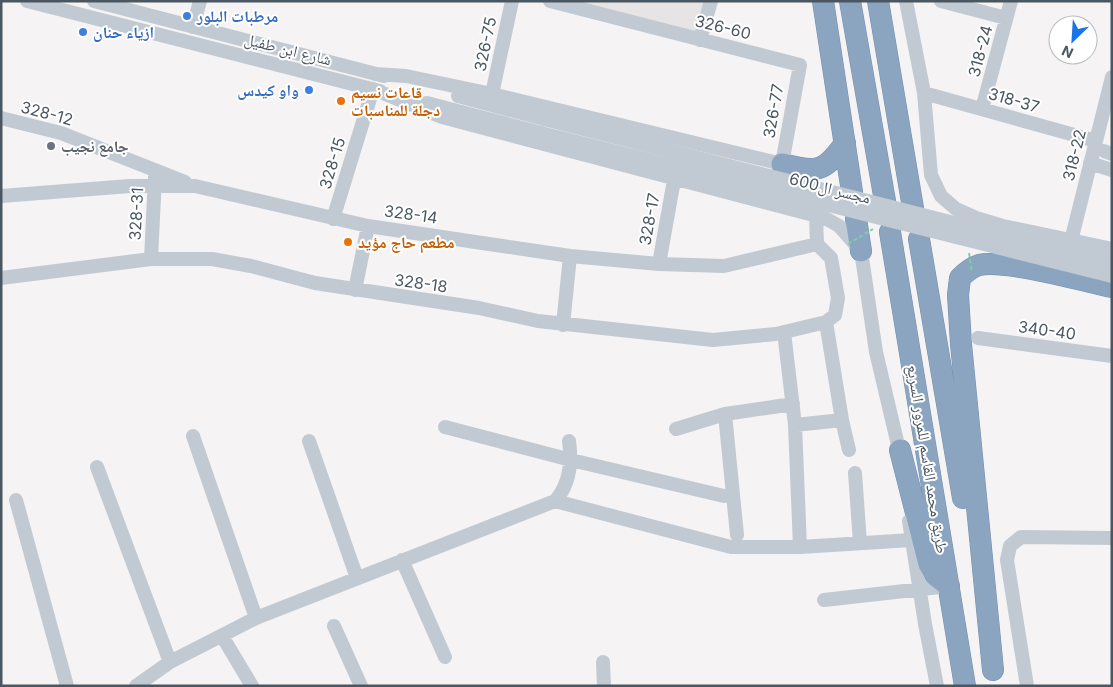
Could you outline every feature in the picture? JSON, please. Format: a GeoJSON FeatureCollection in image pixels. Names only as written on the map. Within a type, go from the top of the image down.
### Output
{"type":"FeatureCollection","features":[{"type":"Feature","properties":{"kind":"highway"},"geometry":{"type":"LineString","coordinates":[[824,1],[852,192]]}},
{"type":"Feature","properties":{"kind":"highway"},"geometry":{"type":"LineString","coordinates":[[850,1],[885,200]]}},
{"type":"Feature","properties":{"kind":"highway"},"geometry":{"type":"LineString","coordinates":[[878,1],[913,208]]}},
{"type":"Feature","properties":{"kind":"highway"},"geometry":{"type":"LineString","coordinates":[[782,164],[815,170],[832,162],[845,143]]}},
{"type":"Feature","properties":{"kind":"highway"},"geometry":{"type":"LineString","coordinates":[[855,248],[856,219]]}},
{"type":"Feature","properties":{"kind":"highway","name":"طريق محمد القاسم للمرور السريع"},"geometry":{"type":"LineString","coordinates":[[884,229],[949,586],[965,686]]}},
{"type":"Feature","properties":{"kind":"highway","name":"طريق محمد القاسم للمرور السريع"},"geometry":{"type":"LineString","coordinates":[[918,240],[994,678]]}},
{"type":"Feature","properties":{"kind":"highway"},"geometry":{"type":"LineString","coordinates":[[994,678],[961,344],[958,295],[960,278],[979,265],[993,265],[1022,268],[1112,287]]}},
{"type":"Feature","properties":{"kind":"highway"},"geometry":{"type":"LineString","coordinates":[[900,450],[929,564],[936,576],[949,586]]}},
{"type":"Feature","properties":{"kind":"street","name":"شارع ابن طفيل"},"geometry":{"type":"LineString","coordinates":[[27,1],[373,89],[542,126]]}},
{"type":"Feature","properties":{"kind":"street","name":"شارع ابن طفيل"},"geometry":{"type":"LineString","coordinates":[[94,1],[375,74],[542,126]]}},
{"type":"Feature","properties":{"kind":"street"},"geometry":{"type":"LineString","coordinates":[[193,27],[200,1]]}},
{"type":"Feature","properties":{"kind":"street","name":"326-75"},"geometry":{"type":"LineString","coordinates":[[492,94],[512,1]]}},
{"type":"Feature","properties":{"kind":"street","name":"326-60"},"geometry":{"type":"LineString","coordinates":[[550,1],[604,8],[700,40],[800,65]]}},
{"type":"Feature","properties":{"kind":"street"},"geometry":{"type":"LineString","coordinates":[[700,40],[711,1]]}},
{"type":"Feature","properties":{"kind":"street"},"geometry":{"type":"LineString","coordinates":[[906,1],[924,93],[931,176],[941,196],[956,209],[976,218],[1112,249]]}},
{"type":"Feature","properties":{"kind":"street"},"geometry":{"type":"LineString","coordinates":[[941,1],[1006,18]]}},
{"type":"Feature","properties":{"kind":"street","name":"318-24"},"geometry":{"type":"LineString","coordinates":[[982,109],[1011,1]]}},
{"type":"Feature","properties":{"kind":"street","name":"326-77"},"geometry":{"type":"LineString","coordinates":[[782,164],[800,65]]}},
{"type":"Feature","properties":{"kind":"street"},"geometry":{"type":"LineString","coordinates":[[375,74],[406,76],[492,94],[782,164]]}},
{"type":"Feature","properties":{"kind":"street","name":"318-22"},"geometry":{"type":"LineString","coordinates":[[1071,241],[1090,163],[1104,149],[1112,77]]}},
{"type":"Feature","properties":{"kind":"street"},"geometry":{"type":"LineString","coordinates":[[373,89],[442,117],[674,180],[816,216],[839,226],[855,248],[876,352],[900,450],[919,588],[937,686]]}},
{"type":"Feature","properties":{"kind":"street","name":"328-15"},"geometry":{"type":"LineString","coordinates":[[333,218],[373,89]]}},
{"type":"Feature","properties":{"kind":"street","name":"318-37"},"geometry":{"type":"LineString","coordinates":[[924,93],[982,109],[1104,149]]}},
{"type":"Feature","properties":{"kind":"street","name":"328-12"},"geometry":{"type":"LineString","coordinates":[[1,118],[61,133],[195,186]]}},
{"type":"Feature","properties":{"kind":"street","name":"مجسر ال600"},"geometry":{"type":"LineString","coordinates":[[542,126],[1112,263]]}},
{"type":"Feature","properties":{"kind":"street","name":"مجسر ال600"},"geometry":{"type":"LineString","coordinates":[[542,126],[1112,276]]}},
{"type":"Feature","properties":{"kind":"street"},"geometry":{"type":"LineString","coordinates":[[1090,163],[1112,170]]}},
{"type":"Feature","properties":{"kind":"street","name":"328-31"},"geometry":{"type":"LineString","coordinates":[[150,259],[156,186],[154,171]]}},
{"type":"Feature","properties":{"kind":"street","name":"328-17"},"geometry":{"type":"LineString","coordinates":[[659,264],[674,180]]}},
{"type":"Feature","properties":{"kind":"street","name":"328-14"},"geometry":{"type":"LineString","coordinates":[[1,196],[156,186],[195,186],[368,226],[570,256],[659,264],[724,266],[817,244]]}},
{"type":"Feature","properties":{"kind":"street"},"geometry":{"type":"LineString","coordinates":[[816,216],[817,244],[831,258],[838,298],[830,318],[842,420],[848,450]]}},
{"type":"Feature","properties":{"kind":"street"},"geometry":{"type":"LineString","coordinates":[[355,290],[368,226]]}},
{"type":"Feature","properties":{"kind":"street"},"geometry":{"type":"LineString","coordinates":[[563,325],[570,256]]}},
{"type":"Feature","properties":{"kind":"street","name":"328-18"},"geometry":{"type":"LineString","coordinates":[[1,278],[150,259],[212,259],[355,290],[480,308],[563,325],[713,340],[784,332],[830,318]]}},
{"type":"Feature","properties":{"kind":"street"},"geometry":{"type":"LineString","coordinates":[[784,332],[795,425],[800,548]]}},
{"type":"Feature","properties":{"kind":"street","name":"340-40"},"geometry":{"type":"LineString","coordinates":[[978,338],[1112,356]]}},
{"type":"Feature","properties":{"kind":"street"},"geometry":{"type":"LineString","coordinates":[[676,429],[724,414],[793,404]]}},
{"type":"Feature","properties":{"kind":"street"},"geometry":{"type":"LineString","coordinates":[[724,414],[737,535]]}},
{"type":"Feature","properties":{"kind":"street"},"geometry":{"type":"LineString","coordinates":[[795,425],[842,420]]}},
{"type":"Feature","properties":{"kind":"street"},"geometry":{"type":"LineString","coordinates":[[445,427],[571,460],[724,496]]}},
{"type":"Feature","properties":{"kind":"street"},"geometry":{"type":"LineString","coordinates":[[193,436],[256,618]]}},
{"type":"Feature","properties":{"kind":"street"},"geometry":{"type":"LineString","coordinates":[[136,686],[170,662],[256,618],[555,501],[564,491],[571,460],[570,441]]}},
{"type":"Feature","properties":{"kind":"street"},"geometry":{"type":"LineString","coordinates":[[309,442],[357,578]]}},
{"type":"Feature","properties":{"kind":"street"},"geometry":{"type":"LineString","coordinates":[[98,467],[170,662]]}},
{"type":"Feature","properties":{"kind":"street"},"geometry":{"type":"LineString","coordinates":[[855,473],[860,543]]}},
{"type":"Feature","properties":{"kind":"street"},"geometry":{"type":"LineString","coordinates":[[16,500],[68,686]]}},
{"type":"Feature","properties":{"kind":"street"},"geometry":{"type":"LineString","coordinates":[[555,501],[731,547],[800,548],[912,540]]}},
{"type":"Feature","properties":{"kind":"street"},"geometry":{"type":"LineString","coordinates":[[1027,686],[1007,560],[1010,546],[1021,537],[1112,538]]}},
{"type":"Feature","properties":{"kind":"street"},"geometry":{"type":"LineString","coordinates":[[402,560],[445,657]]}},
{"type":"Feature","properties":{"kind":"street"},"geometry":{"type":"LineString","coordinates":[[824,600],[949,586]]}},
{"type":"Feature","properties":{"kind":"street"},"geometry":{"type":"LineString","coordinates":[[334,626],[361,686]]}},
{"type":"Feature","properties":{"kind":"street"},"geometry":{"type":"LineString","coordinates":[[222,636],[252,686]]}},
{"type":"Feature","properties":{"kind":"street"},"geometry":{"type":"LineString","coordinates":[[604,662],[604,686]]}},
{"type":"Feature","properties":{"kind":"path"},"geometry":{"type":"LineString","coordinates":[[855,248],[884,229]]}},
{"type":"Feature","properties":{"kind":"path"},"geometry":{"type":"LineString","coordinates":[[969,251],[972,272]]}},
{"type":"Feature","properties":{"kind":"shaded area"},"geometry":{"type":"Polygon","coordinates":[[[570,1],[705,1],[696,35],[570,1]]]}},
{"type":"Feature","properties":{"kind":"place","name":"مرطبات البلور"},"geometry":{"type":"Point","coordinates":[187,16]}},
{"type":"Feature","properties":{"kind":"place","name":"ازياء حنان"},"geometry":{"type":"Point","coordinates":[83,32]}},
{"type":"Feature","properties":{"kind":"place","name":"واو كيدس"},"geometry":{"type":"Point","coordinates":[309,90]}},
{"type":"Feature","properties":{"kind":"place","name":"قاعات نسيم دجلة للمناسبات"},"geometry":{"type":"Point","coordinates":[341,101]}},
{"type":"Feature","properties":{"kind":"place","name":"جامع نجيب"},"geometry":{"type":"Point","coordinates":[51,146]}},
{"type":"Feature","properties":{"kind":"place","name":"مطعم حاج مؤيد"},"geometry":{"type":"Point","coordinates":[348,242]}}]}
